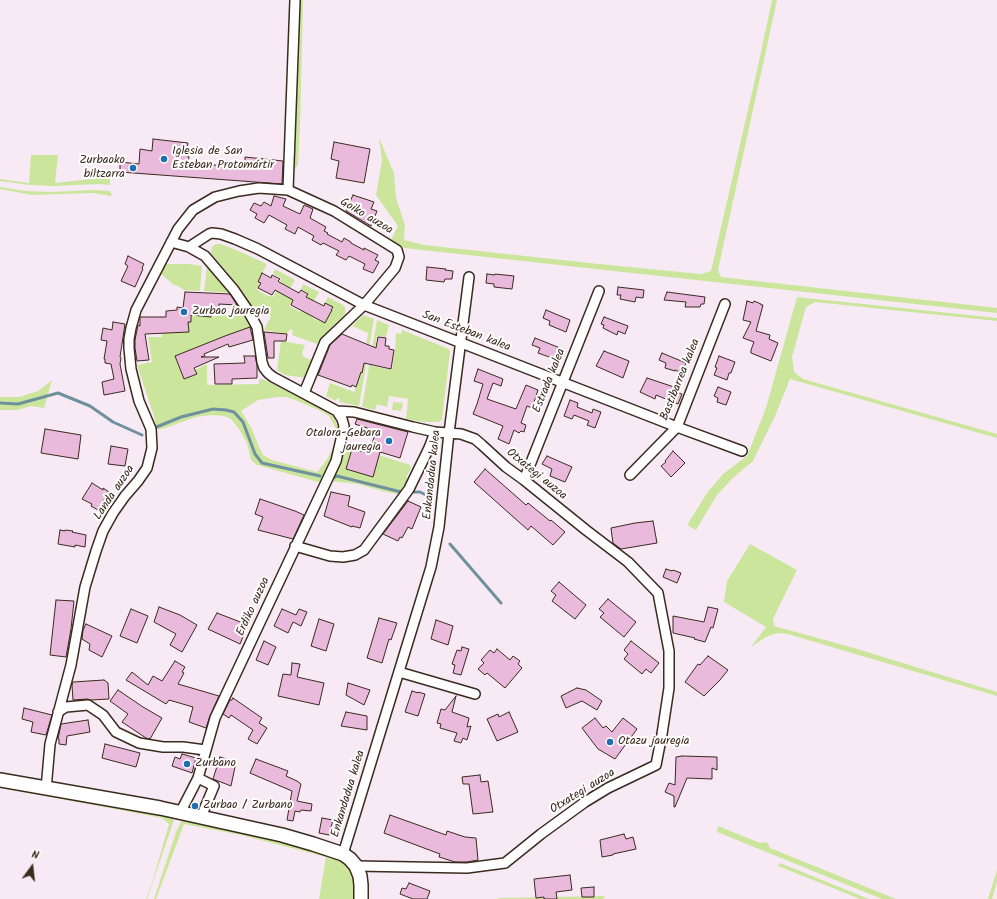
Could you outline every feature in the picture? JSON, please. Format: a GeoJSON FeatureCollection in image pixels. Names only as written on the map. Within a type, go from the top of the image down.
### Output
{"type":"FeatureCollection","features":[{"type":"Feature","properties":{"kind":"street"},"geometry":{"type":"LineString","coordinates":[[288,190],[295,0]]}},
{"type":"Feature","properties":{"kind":"street","name":"Goiko auzoa"},"geometry":{"type":"LineString","coordinates":[[171,242],[178,229],[193,210],[215,197],[239,190],[259,188],[288,190],[334,212],[396,250],[399,257],[395,268],[364,305],[325,342],[304,393]]}},
{"type":"Feature","properties":{"kind":"street","name":"San Esteban kalea"},"geometry":{"type":"LineString","coordinates":[[189,248],[212,233],[221,234],[235,239],[258,249],[364,305],[742,451]]}},
{"type":"Feature","properties":{"kind":"street"},"geometry":{"type":"LineString","coordinates":[[171,242],[189,248],[205,256],[234,290],[247,309],[256,327],[262,362],[272,377],[337,411],[354,412],[413,428],[449,433]]}},
{"type":"Feature","properties":{"kind":"street","name":"Landa auzoa"},"geometry":{"type":"LineString","coordinates":[[46,789],[50,744],[71,665],[85,587],[96,551],[103,532],[113,513],[147,468],[152,448],[151,429],[139,401],[131,368],[129,339],[136,310],[171,242]]}},
{"type":"Feature","properties":{"kind":"street","name":"Enkandadua kalea"},"geometry":{"type":"LineString","coordinates":[[343,854],[431,567],[439,527],[449,433],[469,277]]}},
{"type":"Feature","properties":{"kind":"street","name":"Estrada kalea"},"geometry":{"type":"LineString","coordinates":[[524,480],[599,291]]}},
{"type":"Feature","properties":{"kind":"street","name":"Bastibarrea kalea"},"geometry":{"type":"LineString","coordinates":[[630,475],[677,427],[725,304]]}},
{"type":"Feature","properties":{"kind":"street","name":"Erdiko auzoa"},"geometry":{"type":"LineString","coordinates":[[180,813],[198,778],[215,718],[336,461],[344,426],[337,411]]}},
{"type":"Feature","properties":{"kind":"street"},"geometry":{"type":"LineString","coordinates":[[295,546],[330,556],[343,557],[355,555],[364,550],[409,489],[435,432]]}},
{"type":"Feature","properties":{"kind":"street","name":"Otxategi auzoa"},"geometry":{"type":"LineString","coordinates":[[356,866],[467,868],[505,863],[541,834],[585,802],[608,788],[656,765],[669,688],[669,651],[658,593],[628,562],[506,467],[482,444],[461,434],[449,433]]}},
{"type":"Feature","properties":{"kind":"street"},"geometry":{"type":"LineString","coordinates":[[399,672],[475,694]]}},
{"type":"Feature","properties":{"kind":"street"},"geometry":{"type":"LineString","coordinates":[[58,712],[66,707],[88,705],[104,715],[116,732],[139,743],[163,747],[183,747],[205,750]]}},
{"type":"Feature","properties":{"kind":"street"},"geometry":{"type":"LineString","coordinates":[[198,778],[214,786],[201,817]]}},
{"type":"Feature","properties":{"kind":"street"},"geometry":{"type":"LineString","coordinates":[[0,780],[160,808],[282,835],[314,844],[343,854],[356,866],[360,876],[361,899]]}},
{"type":"Feature","properties":{"kind":"green space"},"geometry":{"type":"Polygon","coordinates":[[[298,0],[303,0],[298,165],[294,170],[293,142],[298,0]]]}},
{"type":"Feature","properties":{"kind":"green space"},"geometry":{"type":"Polygon","coordinates":[[[772,0],[777,0],[718,270],[721,277],[997,308],[997,313],[404,248],[390,242],[398,226],[376,195],[382,160],[379,138],[394,173],[396,198],[405,225],[404,240],[424,245],[599,264],[701,274],[711,271],[772,0]]]}},
{"type":"Feature","properties":{"kind":"green space"},"geometry":{"type":"Polygon","coordinates":[[[31,155],[58,155],[55,183],[110,177],[110,185],[98,184],[54,186],[30,185],[0,181],[0,179],[29,183],[31,155]]]}},
{"type":"Feature","properties":{"kind":"green space"},"geometry":{"type":"Polygon","coordinates":[[[0,187],[25,191],[51,192],[93,190],[110,191],[112,196],[92,193],[32,195],[0,189],[0,187]]]}},
{"type":"Feature","properties":{"kind":"green space"},"geometry":{"type":"Polygon","coordinates":[[[216,244],[221,244],[267,264],[257,283],[260,284],[257,290],[266,295],[273,297],[281,282],[281,278],[273,274],[275,269],[295,280],[286,296],[293,299],[289,306],[300,312],[308,298],[306,297],[308,293],[301,289],[303,284],[319,292],[310,309],[311,316],[314,319],[325,323],[332,311],[332,307],[325,303],[328,297],[345,307],[345,314],[320,339],[317,344],[292,335],[293,331],[290,329],[287,334],[264,330],[271,316],[267,314],[258,316],[246,296],[212,254],[212,247],[216,244]]]}},
{"type":"Feature","properties":{"kind":"green space"},"geometry":{"type":"Polygon","coordinates":[[[165,264],[189,264],[202,266],[200,291],[184,290],[174,285],[161,274],[165,264]]]}},
{"type":"Feature","properties":{"kind":"green space"},"geometry":{"type":"Polygon","coordinates":[[[207,267],[209,268],[230,293],[204,291],[207,267]]]}},
{"type":"Feature","properties":{"kind":"green space"},"geometry":{"type":"Polygon","coordinates":[[[797,297],[997,318],[997,321],[815,302],[806,307],[792,357],[794,372],[803,379],[997,434],[997,438],[790,379],[775,416],[753,461],[734,477],[717,495],[696,530],[687,525],[707,493],[723,474],[747,456],[766,408],[797,297]]]}},
{"type":"Feature","properties":{"kind":"green space"},"geometry":{"type":"Polygon","coordinates":[[[191,309],[199,316],[213,317],[220,314],[237,313],[242,310],[252,327],[175,356],[184,379],[197,373],[195,370],[207,364],[207,385],[259,384],[259,379],[265,380],[327,411],[333,416],[337,425],[338,442],[322,483],[257,465],[251,460],[247,443],[239,429],[231,419],[224,416],[212,415],[196,417],[156,430],[154,425],[155,419],[137,365],[152,362],[148,337],[162,337],[162,333],[188,332],[188,322],[191,322],[191,309]],[[286,397],[258,400],[241,411],[251,427],[263,455],[272,460],[317,472],[326,461],[334,446],[337,438],[336,429],[329,416],[321,411],[286,397]]]}},
{"type":"Feature","properties":{"kind":"green space"},"geometry":{"type":"Polygon","coordinates":[[[363,315],[374,319],[359,406],[339,402],[340,399],[337,398],[336,401],[326,396],[330,383],[354,392],[361,372],[362,373],[368,333],[352,326],[363,315]]]}},
{"type":"Feature","properties":{"kind":"green space"},"geometry":{"type":"Polygon","coordinates":[[[377,320],[389,325],[386,337],[377,336],[372,366],[392,370],[396,333],[401,334],[402,330],[449,349],[450,352],[442,419],[439,422],[424,422],[406,419],[408,399],[389,396],[387,407],[377,404],[375,410],[362,407],[377,320]]]}},
{"type":"Feature","properties":{"kind":"green space"},"geometry":{"type":"Polygon","coordinates":[[[281,341],[305,345],[302,353],[304,357],[314,361],[306,378],[285,375],[277,370],[281,341]]]}},
{"type":"Feature","properties":{"kind":"green space"},"geometry":{"type":"Polygon","coordinates":[[[52,380],[44,408],[31,406],[17,410],[0,410],[0,397],[19,397],[38,391],[52,380]]]}},
{"type":"Feature","properties":{"kind":"green space"},"geometry":{"type":"Polygon","coordinates":[[[393,402],[403,403],[401,411],[392,410],[393,402]]]}},
{"type":"Feature","properties":{"kind":"green space"},"geometry":{"type":"Polygon","coordinates":[[[344,447],[352,449],[346,469],[373,477],[377,464],[372,453],[410,465],[411,469],[406,477],[411,480],[401,495],[358,484],[330,481],[344,447]]]}},
{"type":"Feature","properties":{"kind":"green space"},"geometry":{"type":"Polygon","coordinates":[[[750,544],[797,570],[773,619],[774,626],[854,648],[997,692],[997,696],[788,634],[777,633],[766,637],[751,647],[766,627],[724,602],[727,581],[750,544]]]}},
{"type":"Feature","properties":{"kind":"green space"},"geometry":{"type":"Polygon","coordinates":[[[0,783],[173,816],[174,820],[147,899],[169,824],[162,818],[0,788],[0,783]]]}},
{"type":"Feature","properties":{"kind":"green space"},"geometry":{"type":"Polygon","coordinates":[[[183,818],[326,852],[327,858],[340,860],[350,868],[355,878],[356,899],[319,899],[326,857],[241,835],[184,824],[156,899],[154,899],[176,832],[183,818]]]}},
{"type":"Feature","properties":{"kind":"green space"},"geometry":{"type":"Polygon","coordinates":[[[718,826],[760,843],[767,842],[770,848],[896,899],[882,899],[717,832],[718,826]]]}},
{"type":"Feature","properties":{"kind":"green space"},"geometry":{"type":"Polygon","coordinates":[[[780,863],[869,899],[860,899],[778,866],[780,863]]]}},
{"type":"Feature","properties":{"kind":"green space"},"geometry":{"type":"Polygon","coordinates":[[[997,870],[997,882],[992,899],[988,899],[997,870]]]}},
{"type":"Feature","properties":{"kind":"green space"},"geometry":{"type":"Polygon","coordinates":[[[605,896],[603,899],[498,899],[499,898],[605,896]]]}},
{"type":"Feature","properties":{"kind":"building"},"geometry":{"type":"Polygon","coordinates":[[[153,139],[188,143],[186,155],[189,157],[188,162],[223,166],[224,161],[245,162],[245,157],[283,161],[282,184],[120,172],[120,162],[139,164],[140,149],[152,151],[153,139]]]}},
{"type":"Feature","properties":{"kind":"building"},"geometry":{"type":"Polygon","coordinates":[[[334,142],[370,149],[364,183],[336,178],[339,161],[331,159],[334,142]]]}},
{"type":"Feature","properties":{"kind":"building"},"geometry":{"type":"Polygon","coordinates":[[[353,195],[374,202],[371,209],[377,211],[371,226],[346,211],[353,195]]]}},
{"type":"Feature","properties":{"kind":"building"},"geometry":{"type":"Polygon","coordinates":[[[274,196],[286,199],[283,206],[300,214],[304,205],[313,209],[310,218],[326,227],[324,231],[328,233],[327,234],[342,242],[344,238],[364,250],[364,248],[378,255],[375,260],[379,262],[373,273],[363,269],[365,264],[349,256],[346,260],[336,255],[339,251],[323,243],[321,245],[312,240],[314,236],[298,227],[295,234],[285,229],[287,225],[269,215],[264,223],[255,218],[257,214],[250,210],[254,203],[261,206],[264,202],[271,206],[274,196]]]}},
{"type":"Feature","properties":{"kind":"building"},"geometry":{"type":"Polygon","coordinates":[[[128,256],[144,264],[135,287],[121,281],[128,266],[125,264],[128,256]]]}},
{"type":"Feature","properties":{"kind":"building"},"geometry":{"type":"Polygon","coordinates":[[[427,267],[453,271],[452,279],[445,279],[444,282],[426,280],[427,267]]]}},
{"type":"Feature","properties":{"kind":"building"},"geometry":{"type":"Polygon","coordinates":[[[262,273],[271,278],[272,275],[280,279],[278,281],[279,282],[299,293],[301,290],[308,294],[306,297],[324,306],[325,303],[333,307],[325,323],[291,305],[293,300],[275,290],[272,295],[258,288],[261,283],[258,282],[262,273]]]}},
{"type":"Feature","properties":{"kind":"building"},"geometry":{"type":"Polygon","coordinates":[[[487,274],[514,276],[512,289],[494,287],[494,284],[486,283],[487,274]]]}},
{"type":"Feature","properties":{"kind":"building"},"geometry":{"type":"Polygon","coordinates":[[[618,287],[644,290],[643,298],[636,297],[635,302],[620,299],[621,295],[617,295],[618,287]]]}},
{"type":"Feature","properties":{"kind":"building"},"geometry":{"type":"Polygon","coordinates":[[[185,292],[230,294],[237,305],[219,304],[219,311],[212,310],[211,317],[191,315],[191,322],[188,322],[189,332],[145,334],[149,360],[137,361],[135,340],[138,325],[140,326],[140,317],[166,317],[166,311],[177,310],[177,307],[183,308],[185,292]]]}},
{"type":"Feature","properties":{"kind":"building"},"geometry":{"type":"Polygon","coordinates":[[[667,292],[705,297],[704,304],[701,304],[700,307],[685,307],[686,302],[664,300],[667,292]]]}},
{"type":"Feature","properties":{"kind":"building"},"geometry":{"type":"Polygon","coordinates":[[[747,301],[753,303],[754,301],[763,305],[756,331],[770,335],[769,339],[778,343],[771,361],[751,353],[754,342],[743,338],[751,322],[743,320],[747,301]]]}},
{"type":"Feature","properties":{"kind":"building"},"geometry":{"type":"Polygon","coordinates":[[[546,310],[570,320],[566,332],[549,325],[550,321],[543,318],[546,310]]]}},
{"type":"Feature","properties":{"kind":"building"},"geometry":{"type":"Polygon","coordinates":[[[604,317],[628,326],[625,334],[618,331],[617,335],[603,328],[604,325],[601,324],[604,317]]]}},
{"type":"Feature","properties":{"kind":"building"},"geometry":{"type":"Polygon","coordinates":[[[113,322],[125,324],[120,364],[125,391],[104,395],[102,382],[114,379],[111,364],[105,363],[104,359],[107,341],[101,340],[103,328],[112,330],[113,322]]]}},
{"type":"Feature","properties":{"kind":"building"},"geometry":{"type":"Polygon","coordinates":[[[250,327],[253,340],[229,347],[228,344],[204,354],[205,356],[201,357],[219,357],[194,368],[197,374],[184,379],[175,356],[250,327]]]}},
{"type":"Feature","properties":{"kind":"building"},"geometry":{"type":"Polygon","coordinates":[[[264,332],[287,334],[286,341],[274,341],[274,358],[268,358],[264,332]]]}},
{"type":"Feature","properties":{"kind":"building"},"geometry":{"type":"Polygon","coordinates":[[[342,334],[376,348],[378,337],[386,338],[385,346],[389,346],[389,349],[394,350],[391,369],[364,363],[362,373],[361,372],[356,387],[352,385],[351,387],[318,375],[330,345],[342,334]]]}},
{"type":"Feature","properties":{"kind":"building"},"geometry":{"type":"Polygon","coordinates":[[[535,338],[560,348],[555,359],[538,353],[540,348],[532,345],[535,338]]]}},
{"type":"Feature","properties":{"kind":"building"},"geometry":{"type":"Polygon","coordinates":[[[604,351],[629,361],[623,378],[596,366],[604,351]]]}},
{"type":"Feature","properties":{"kind":"building"},"geometry":{"type":"Polygon","coordinates":[[[662,353],[686,363],[683,370],[680,369],[679,372],[665,368],[666,363],[659,360],[662,353]]]}},
{"type":"Feature","properties":{"kind":"building"},"geometry":{"type":"Polygon","coordinates":[[[244,356],[255,356],[257,378],[232,379],[232,384],[215,384],[214,364],[245,363],[244,356]]]}},
{"type":"Feature","properties":{"kind":"building"},"geometry":{"type":"Polygon","coordinates":[[[719,356],[735,362],[727,380],[714,375],[719,356]]]}},
{"type":"Feature","properties":{"kind":"building"},"geometry":{"type":"Polygon","coordinates":[[[478,369],[503,379],[501,386],[493,383],[487,399],[516,409],[526,385],[538,390],[532,408],[527,406],[521,423],[526,425],[524,432],[521,431],[519,433],[514,430],[509,444],[498,439],[503,426],[473,414],[483,384],[474,381],[478,369]]]}},
{"type":"Feature","properties":{"kind":"building"},"geometry":{"type":"Polygon","coordinates":[[[647,378],[674,387],[674,392],[682,394],[678,404],[656,395],[655,399],[640,392],[647,378]]]}},
{"type":"Feature","properties":{"kind":"building"},"geometry":{"type":"Polygon","coordinates":[[[718,387],[731,392],[726,405],[717,402],[718,398],[714,396],[718,387]]]}},
{"type":"Feature","properties":{"kind":"building"},"geometry":{"type":"Polygon","coordinates":[[[570,400],[578,403],[577,407],[592,413],[593,409],[601,412],[595,428],[587,425],[589,421],[574,415],[572,419],[564,416],[570,400]]]}},
{"type":"Feature","properties":{"kind":"building"},"geometry":{"type":"Polygon","coordinates":[[[357,419],[408,432],[400,458],[380,452],[373,477],[346,469],[352,449],[369,453],[376,431],[355,424],[357,419]]]}},
{"type":"Feature","properties":{"kind":"building"},"geometry":{"type":"Polygon","coordinates":[[[45,429],[81,435],[78,459],[41,453],[45,429]]]}},
{"type":"Feature","properties":{"kind":"building"},"geometry":{"type":"Polygon","coordinates":[[[111,446],[128,449],[125,466],[108,464],[111,446]]]}},
{"type":"Feature","properties":{"kind":"building"},"geometry":{"type":"Polygon","coordinates":[[[673,451],[685,463],[671,477],[661,466],[666,462],[665,461],[673,451]]]}},
{"type":"Feature","properties":{"kind":"building"},"geometry":{"type":"Polygon","coordinates":[[[547,456],[572,467],[565,482],[550,476],[552,469],[542,464],[547,456]]]}},
{"type":"Feature","properties":{"kind":"building"},"geometry":{"type":"Polygon","coordinates":[[[485,469],[526,505],[528,503],[565,532],[553,545],[531,526],[528,530],[474,482],[485,469]]]}},
{"type":"Feature","properties":{"kind":"building"},"geometry":{"type":"Polygon","coordinates":[[[92,483],[109,492],[98,510],[91,506],[92,504],[82,499],[92,483]]]}},
{"type":"Feature","properties":{"kind":"building"},"geometry":{"type":"Polygon","coordinates":[[[331,492],[350,496],[348,506],[365,512],[360,528],[352,527],[324,516],[331,492]]]}},
{"type":"Feature","properties":{"kind":"building"},"geometry":{"type":"Polygon","coordinates":[[[260,499],[304,515],[293,539],[258,530],[263,517],[255,514],[260,499]]]}},
{"type":"Feature","properties":{"kind":"building"},"geometry":{"type":"Polygon","coordinates":[[[408,501],[421,507],[412,529],[408,527],[402,538],[400,537],[398,541],[383,534],[408,501]]]}},
{"type":"Feature","properties":{"kind":"building"},"geometry":{"type":"Polygon","coordinates":[[[653,521],[657,543],[621,549],[613,543],[611,528],[653,521]]]}},
{"type":"Feature","properties":{"kind":"building"},"geometry":{"type":"Polygon","coordinates":[[[60,530],[73,531],[72,532],[86,535],[85,547],[58,544],[60,530]]]}},
{"type":"Feature","properties":{"kind":"building"},"geometry":{"type":"Polygon","coordinates":[[[666,569],[681,573],[677,583],[663,577],[666,569]]]}},
{"type":"Feature","properties":{"kind":"building"},"geometry":{"type":"Polygon","coordinates":[[[559,582],[586,605],[575,619],[552,601],[556,595],[551,591],[559,582]]]}},
{"type":"Feature","properties":{"kind":"building"},"geometry":{"type":"Polygon","coordinates":[[[608,599],[636,622],[624,637],[600,617],[604,613],[599,609],[608,599]]]}},
{"type":"Feature","properties":{"kind":"building"},"geometry":{"type":"Polygon","coordinates":[[[56,600],[74,601],[66,657],[50,655],[56,600]]]}},
{"type":"Feature","properties":{"kind":"building"},"geometry":{"type":"Polygon","coordinates":[[[159,607],[180,615],[197,625],[182,652],[170,645],[176,634],[154,622],[159,607]]]}},
{"type":"Feature","properties":{"kind":"building"},"geometry":{"type":"Polygon","coordinates":[[[708,607],[718,609],[713,628],[711,627],[705,642],[673,633],[673,616],[704,622],[708,607]]]}},
{"type":"Feature","properties":{"kind":"building"},"geometry":{"type":"Polygon","coordinates":[[[131,609],[148,616],[137,643],[120,636],[131,609]]]}},
{"type":"Feature","properties":{"kind":"building"},"geometry":{"type":"Polygon","coordinates":[[[282,609],[296,615],[299,609],[307,612],[301,626],[293,622],[288,633],[274,626],[282,609]]]}},
{"type":"Feature","properties":{"kind":"building"},"geometry":{"type":"Polygon","coordinates":[[[217,613],[248,625],[240,644],[208,629],[217,613]]]}},
{"type":"Feature","properties":{"kind":"building"},"geometry":{"type":"Polygon","coordinates":[[[379,618],[397,623],[391,640],[389,639],[382,663],[367,658],[379,618]]]}},
{"type":"Feature","properties":{"kind":"building"},"geometry":{"type":"Polygon","coordinates":[[[319,619],[334,624],[326,651],[311,646],[319,619]]]}},
{"type":"Feature","properties":{"kind":"building"},"geometry":{"type":"Polygon","coordinates":[[[436,620],[453,626],[448,645],[431,639],[436,620]]]}},
{"type":"Feature","properties":{"kind":"building"},"geometry":{"type":"Polygon","coordinates":[[[86,624],[112,636],[102,657],[89,650],[90,644],[82,639],[83,630],[86,624]]]}},
{"type":"Feature","properties":{"kind":"building"},"geometry":{"type":"Polygon","coordinates":[[[264,641],[276,647],[268,665],[256,660],[264,641]]]}},
{"type":"Feature","properties":{"kind":"building"},"geometry":{"type":"Polygon","coordinates":[[[631,641],[659,663],[651,673],[646,669],[642,674],[624,659],[628,654],[624,650],[631,641]]]}},
{"type":"Feature","properties":{"kind":"building"},"geometry":{"type":"Polygon","coordinates":[[[462,647],[469,649],[461,675],[453,673],[455,665],[452,664],[457,650],[461,651],[462,647]]]}},
{"type":"Feature","properties":{"kind":"building"},"geometry":{"type":"Polygon","coordinates":[[[497,649],[510,660],[513,656],[520,661],[518,664],[522,668],[505,688],[487,673],[485,675],[478,669],[484,663],[481,660],[490,650],[494,653],[497,649]]]}},
{"type":"Feature","properties":{"kind":"building"},"geometry":{"type":"Polygon","coordinates":[[[708,656],[728,670],[704,696],[685,682],[698,664],[700,665],[708,656]]]}},
{"type":"Feature","properties":{"kind":"building"},"geometry":{"type":"Polygon","coordinates":[[[175,661],[185,667],[182,672],[184,673],[178,684],[219,696],[206,728],[189,722],[193,707],[169,700],[166,704],[126,680],[132,672],[148,685],[153,676],[162,681],[175,661]]]}},
{"type":"Feature","properties":{"kind":"building"},"geometry":{"type":"Polygon","coordinates":[[[292,663],[300,664],[297,677],[324,683],[319,705],[278,696],[283,674],[291,675],[292,663]]]}},
{"type":"Feature","properties":{"kind":"building"},"geometry":{"type":"Polygon","coordinates":[[[104,680],[108,683],[109,699],[73,700],[73,682],[104,680]]]}},
{"type":"Feature","properties":{"kind":"building"},"geometry":{"type":"Polygon","coordinates":[[[348,683],[370,690],[364,705],[346,695],[348,683]]]}},
{"type":"Feature","properties":{"kind":"building"},"geometry":{"type":"Polygon","coordinates":[[[577,688],[586,690],[602,701],[597,710],[582,701],[566,708],[561,696],[577,688]]]}},
{"type":"Feature","properties":{"kind":"building"},"geometry":{"type":"Polygon","coordinates":[[[118,690],[162,718],[150,739],[146,738],[122,722],[128,714],[110,701],[118,690]]]}},
{"type":"Feature","properties":{"kind":"building"},"geometry":{"type":"Polygon","coordinates":[[[412,691],[425,694],[418,716],[405,712],[412,691]]]}},
{"type":"Feature","properties":{"kind":"building"},"geometry":{"type":"Polygon","coordinates":[[[456,696],[452,712],[469,718],[467,727],[471,726],[467,740],[463,738],[461,743],[454,741],[457,733],[440,728],[441,724],[437,723],[441,709],[445,710],[456,696]]]}},
{"type":"Feature","properties":{"kind":"building"},"geometry":{"type":"Polygon","coordinates":[[[233,698],[262,718],[259,723],[267,728],[257,744],[248,739],[253,730],[231,715],[229,718],[223,714],[230,700],[233,698]]]}},
{"type":"Feature","properties":{"kind":"building"},"geometry":{"type":"Polygon","coordinates":[[[24,708],[52,715],[46,735],[31,732],[33,722],[22,719],[24,708]]]}},
{"type":"Feature","properties":{"kind":"building"},"geometry":{"type":"Polygon","coordinates":[[[346,712],[367,716],[367,730],[341,726],[346,712]]]}},
{"type":"Feature","properties":{"kind":"building"},"geometry":{"type":"Polygon","coordinates":[[[509,712],[518,732],[497,741],[487,719],[498,714],[499,717],[509,712]]]}},
{"type":"Feature","properties":{"kind":"building","name":"Otazu jauregia"},"geometry":{"type":"Polygon","coordinates":[[[595,718],[603,728],[606,726],[612,732],[623,718],[637,729],[615,759],[598,749],[582,728],[595,718]]]}},
{"type":"Feature","properties":{"kind":"building"},"geometry":{"type":"Polygon","coordinates":[[[88,720],[90,732],[67,736],[66,745],[59,744],[58,739],[61,724],[88,720]]]}},
{"type":"Feature","properties":{"kind":"building"},"geometry":{"type":"Polygon","coordinates":[[[105,744],[140,753],[136,767],[102,758],[105,744]]]}},
{"type":"Feature","properties":{"kind":"building"},"geometry":{"type":"Polygon","coordinates":[[[182,754],[196,758],[192,773],[172,766],[175,757],[180,759],[182,754]]]}},
{"type":"Feature","properties":{"kind":"building"},"geometry":{"type":"Polygon","coordinates":[[[220,757],[236,762],[231,786],[213,779],[220,757]]]}},
{"type":"Feature","properties":{"kind":"building"},"geometry":{"type":"Polygon","coordinates":[[[676,757],[717,757],[717,770],[712,768],[712,779],[687,778],[674,807],[674,796],[665,792],[669,783],[675,785],[676,757]]]}},
{"type":"Feature","properties":{"kind":"building"},"geometry":{"type":"Polygon","coordinates":[[[256,759],[288,771],[286,776],[301,784],[297,801],[312,804],[311,811],[295,811],[293,821],[287,820],[292,791],[250,773],[256,759]]]}},
{"type":"Feature","properties":{"kind":"building"},"geometry":{"type":"Polygon","coordinates":[[[480,775],[481,782],[488,781],[493,812],[473,814],[469,784],[463,784],[462,777],[480,775]]]}},
{"type":"Feature","properties":{"kind":"building"},"geometry":{"type":"Polygon","coordinates":[[[390,815],[446,835],[447,831],[465,837],[476,838],[478,860],[455,862],[439,857],[440,854],[384,833],[390,815]]]}},
{"type":"Feature","properties":{"kind":"building"},"geometry":{"type":"Polygon","coordinates":[[[322,818],[333,820],[329,835],[319,833],[322,818]]]}},
{"type":"Feature","properties":{"kind":"building"},"geometry":{"type":"Polygon","coordinates":[[[624,834],[626,839],[633,837],[636,849],[602,857],[600,840],[624,834]]]}},
{"type":"Feature","properties":{"kind":"building"},"geometry":{"type":"Polygon","coordinates":[[[570,875],[572,890],[556,892],[557,899],[544,899],[544,897],[536,898],[534,879],[570,875]]]}},
{"type":"Feature","properties":{"kind":"building"},"geometry":{"type":"Polygon","coordinates":[[[409,883],[430,891],[427,899],[413,899],[400,894],[402,888],[406,889],[409,883]]]}},
{"type":"Feature","properties":{"kind":"building"},"geometry":{"type":"Polygon","coordinates":[[[594,887],[594,897],[582,897],[581,888],[594,887]]]}},
{"type":"Feature","properties":{"kind":"waterway"},"geometry":{"type":"LineString","coordinates":[[0,403],[18,404],[58,393],[90,406],[113,422],[142,435]]}},
{"type":"Feature","properties":{"kind":"waterway"},"geometry":{"type":"LineString","coordinates":[[154,428],[181,417],[213,409],[234,412],[243,422],[255,454],[262,463],[320,476]]}},
{"type":"Feature","properties":{"kind":"waterway"},"geometry":{"type":"LineString","coordinates":[[332,478],[337,476],[401,492]]}},
{"type":"Feature","properties":{"kind":"waterway"},"geometry":{"type":"LineString","coordinates":[[413,492],[420,492],[428,496],[430,502]]}},
{"type":"Feature","properties":{"kind":"waterway"},"geometry":{"type":"LineString","coordinates":[[450,544],[501,603]]}},
{"type":"Feature","properties":{"kind":"place","name":"Iglesia de San Esteban Protomártir"},"geometry":{"type":"Point","coordinates":[164,159]}},
{"type":"Feature","properties":{"kind":"place","name":"Zurbaoko biltzarra"},"geometry":{"type":"Point","coordinates":[133,168]}},
{"type":"Feature","properties":{"kind":"place","name":"Zurbao jauregia"},"geometry":{"type":"Point","coordinates":[184,312]}},
{"type":"Feature","properties":{"kind":"place","name":"Otalora-Gebara jauregia"},"geometry":{"type":"Point","coordinates":[389,441]}},
{"type":"Feature","properties":{"kind":"place","name":"Otazu jauregia"},"geometry":{"type":"Point","coordinates":[610,742]}},
{"type":"Feature","properties":{"kind":"place","name":"Zurbano"},"geometry":{"type":"Point","coordinates":[187,764]}},
{"type":"Feature","properties":{"kind":"place","name":"Zurbao / Zurbano"},"geometry":{"type":"Point","coordinates":[195,806]}}]}
